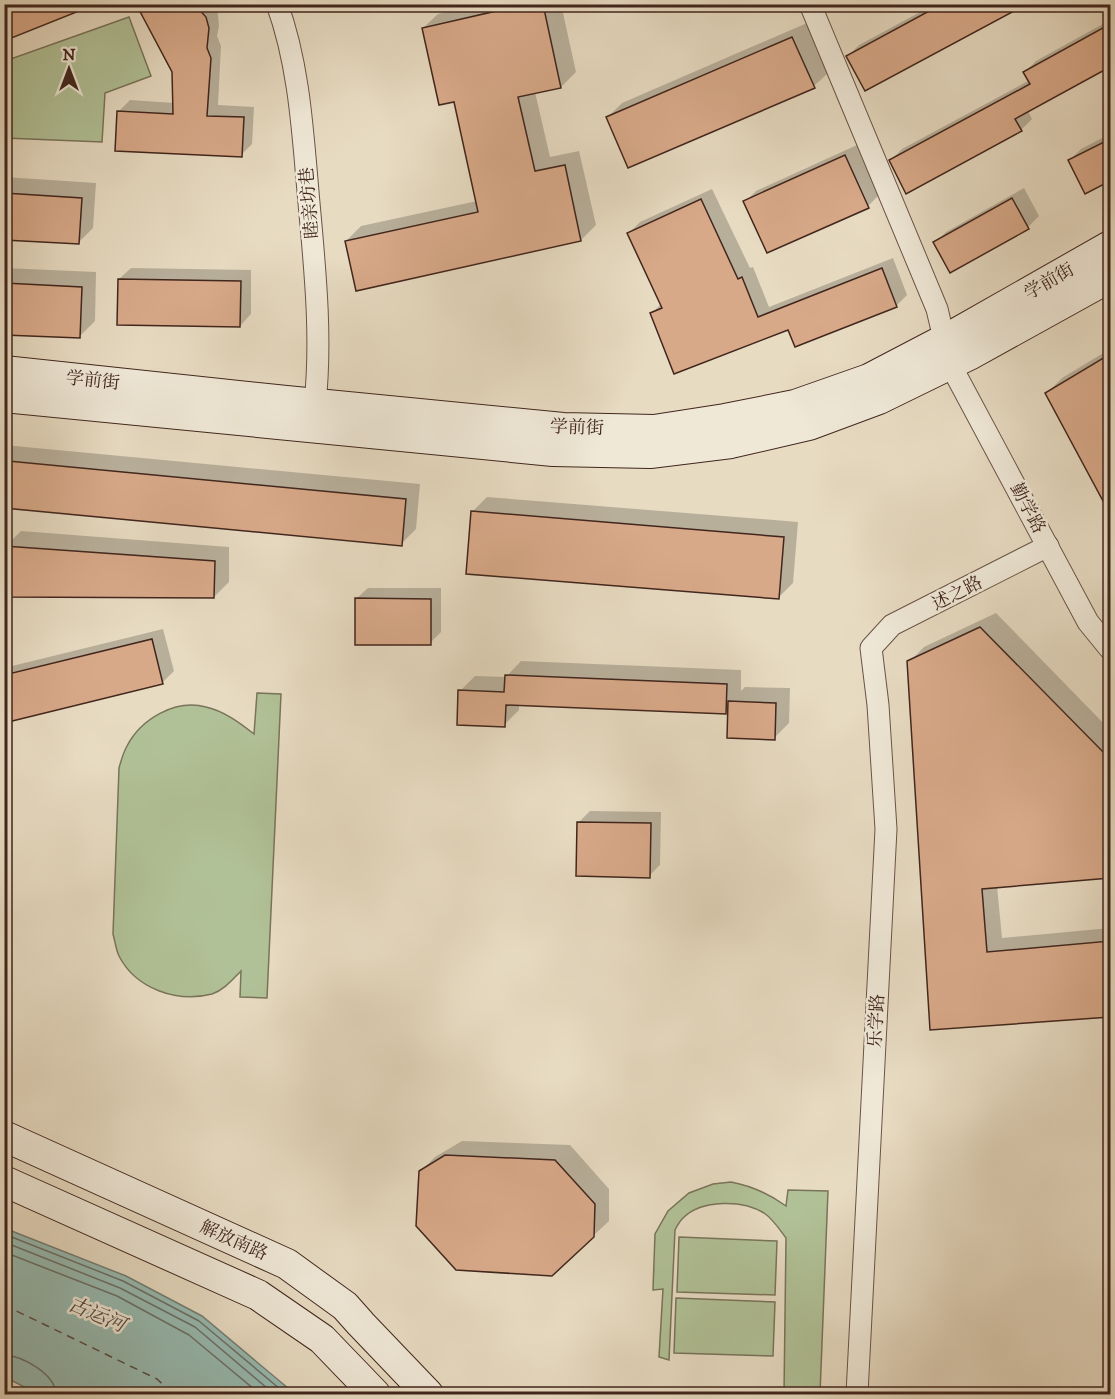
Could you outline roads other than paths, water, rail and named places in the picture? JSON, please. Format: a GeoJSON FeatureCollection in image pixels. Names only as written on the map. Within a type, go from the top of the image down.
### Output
{"type":"FeatureCollection","features":[{"type":"Feature","properties":{"kind":"main road","name":"学前街"},"geometry":{"type":"LineString","coordinates":[[4,397],[553,451],[650,453],[731,443],[809,425],[879,399],[946,352],[1110,246]]}},
{"type":"Feature","properties":{"kind":"main road","name":"学前街"},"geometry":{"type":"LineString","coordinates":[[4,371],[563,428],[654,430],[795,405],[946,352],[1110,277]]}},
{"type":"Feature","properties":{"kind":"main road","name":"解放南路"},"geometry":{"type":"LineString","coordinates":[[4,1136],[287,1264],[345,1306],[428,1395]]}},
{"type":"Feature","properties":{"kind":"main road"},"geometry":{"type":"LineString","coordinates":[[4,1181],[258,1295],[322,1339],[375,1395]]}},
{"type":"Feature","properties":{"kind":"street","name":"睦亲坊巷"},"geometry":{"type":"LineString","coordinates":[[277,4],[286,28],[301,112],[318,314],[319,368],[315,404]]}},
{"type":"Feature","properties":{"kind":"street","name":"勤学路"},"geometry":{"type":"LineString","coordinates":[[810,4],[937,309],[946,352],[1088,622],[1110,649]]}},
{"type":"Feature","properties":{"kind":"street","name":"述之路"},"geometry":{"type":"LineString","coordinates":[[871,648],[892,625],[1048,546]]}},
{"type":"Feature","properties":{"kind":"street","name":"乐学路"},"geometry":{"type":"LineString","coordinates":[[857,1395],[886,829],[878,705],[871,648]]}},
{"type":"Feature","properties":{"kind":"water","name":"古运河"},"geometry":{"type":"Polygon","coordinates":[[[4,1228],[126,1276],[202,1316],[295,1394],[38,1394],[5,1377],[4,1228]]]}}]}
